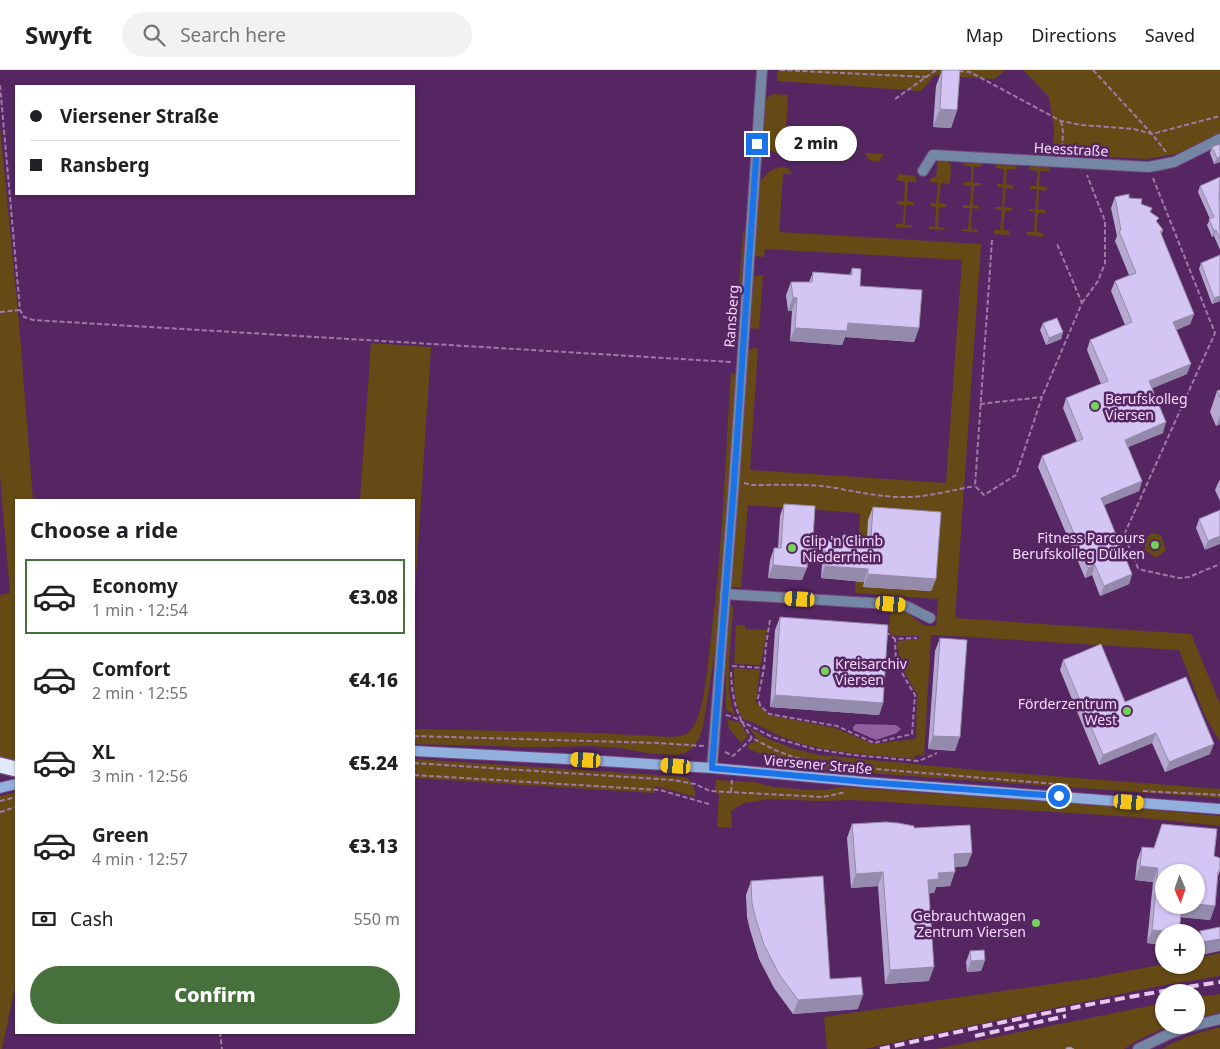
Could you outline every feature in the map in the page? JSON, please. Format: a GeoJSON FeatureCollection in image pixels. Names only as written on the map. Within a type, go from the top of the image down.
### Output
{"type":"FeatureCollection","features":[{"type":"Feature","properties":{"kind":"highway"},"geometry":{"type":"LineString","coordinates":[[0,764],[15,769]]}},
{"type":"Feature","properties":{"kind":"main road","name":"Viersener Straße"},"geometry":{"type":"LineString","coordinates":[[415,751],[712,768],[865,782],[1220,809]]}},
{"type":"Feature","properties":{"kind":"main road"},"geometry":{"type":"LineString","coordinates":[[0,788],[15,784]]}},
{"type":"Feature","properties":{"kind":"street","name":"Ransberg"},"geometry":{"type":"LineString","coordinates":[[712,768],[734,482],[762,70]]}},
{"type":"Feature","properties":{"kind":"street","name":"Heesstraße"},"geometry":{"type":"LineString","coordinates":[[923,171],[933,155],[1149,167],[1174,162],[1220,139]]}},
{"type":"Feature","properties":{"kind":"street"},"geometry":{"type":"LineString","coordinates":[[725,594],[904,605],[930,618]]}},
{"type":"Feature","properties":{"kind":"street"},"geometry":{"type":"LineString","coordinates":[[1205,1023],[1220,1020]]}},
{"type":"Feature","properties":{"kind":"street"},"geometry":{"type":"LineString","coordinates":[[1138,1049],[1169,1034]]}},
{"type":"Feature","properties":{"kind":"path"},"geometry":{"type":"LineString","coordinates":[[780,70],[927,77]]}},
{"type":"Feature","properties":{"kind":"path"},"geometry":{"type":"LineString","coordinates":[[895,99],[936,70]]}},
{"type":"Feature","properties":{"kind":"path"},"geometry":{"type":"LineString","coordinates":[[951,70],[970,72],[1061,121],[1082,125],[1134,129],[1152,134],[1220,116]]}},
{"type":"Feature","properties":{"kind":"path"},"geometry":{"type":"LineString","coordinates":[[1093,70],[1152,134],[1174,162]]}},
{"type":"Feature","properties":{"kind":"path"},"geometry":{"type":"LineString","coordinates":[[0,85],[20,310],[24,317],[33,320],[742,363]]}},
{"type":"Feature","properties":{"kind":"path"},"geometry":{"type":"LineString","coordinates":[[1061,121],[1063,132],[1062,162]]}},
{"type":"Feature","properties":{"kind":"path"},"geometry":{"type":"LineString","coordinates":[[992,240],[975,486],[984,495],[1016,475],[1042,398],[1082,303],[1098,281],[1104,263],[1105,221],[1083,163]]}},
{"type":"Feature","properties":{"kind":"path"},"geometry":{"type":"LineString","coordinates":[[1149,167],[1215,333],[1124,535],[1138,568],[1142,570],[1179,578],[1189,577],[1220,564]]}},
{"type":"Feature","properties":{"kind":"path"},"geometry":{"type":"LineString","coordinates":[[1057,244],[1082,303]]}},
{"type":"Feature","properties":{"kind":"path"},"geometry":{"type":"LineString","coordinates":[[0,312],[20,310]]}},
{"type":"Feature","properties":{"kind":"path"},"geometry":{"type":"LineString","coordinates":[[980,404],[1042,398]]}},
{"type":"Feature","properties":{"kind":"path"},"geometry":{"type":"LineString","coordinates":[[734,482],[752,485],[820,486],[900,497],[929,496],[975,486]]}},
{"type":"Feature","properties":{"kind":"path"},"geometry":{"type":"LineString","coordinates":[[770,620],[758,698],[760,704],[769,714],[837,726],[874,743],[912,734],[915,695],[896,663],[895,639]]}},
{"type":"Feature","properties":{"kind":"path"},"geometry":{"type":"LineString","coordinates":[[882,630],[895,639],[917,638]]}},
{"type":"Feature","properties":{"kind":"path"},"geometry":{"type":"LineString","coordinates":[[732,666],[764,668]]}},
{"type":"Feature","properties":{"kind":"path"},"geometry":{"type":"LineString","coordinates":[[716,712],[733,717],[772,737],[814,749],[853,755],[919,761],[938,754]]}},
{"type":"Feature","properties":{"kind":"path"},"geometry":{"type":"LineString","coordinates":[[415,736],[714,746],[733,756],[752,738],[793,757],[828,765],[1068,785]]}},
{"type":"Feature","properties":{"kind":"path"},"geometry":{"type":"LineString","coordinates":[[415,763],[673,780],[695,784],[710,791],[823,797],[851,792]]}},
{"type":"Feature","properties":{"kind":"path"},"geometry":{"type":"LineString","coordinates":[[415,774],[660,790],[710,804]]}},
{"type":"Feature","properties":{"kind":"path"},"geometry":{"type":"LineString","coordinates":[[1136,791],[1220,795]]}},
{"type":"Feature","properties":{"kind":"path"},"geometry":{"type":"LineString","coordinates":[[0,801],[15,797]]}},
{"type":"Feature","properties":{"kind":"path"},"geometry":{"type":"LineString","coordinates":[[0,812],[15,807]]}},
{"type":"Feature","properties":{"kind":"path"},"geometry":{"type":"LineString","coordinates":[[220,1034],[222,1049]]}},
{"type":"Feature","properties":{"kind":"shaded area"},"geometry":{"type":"Polygon","coordinates":[[[778,70],[1006,70],[994,79],[935,75],[921,91],[777,81],[778,70]]]}},
{"type":"Feature","properties":{"kind":"shaded area"},"geometry":{"type":"Polygon","coordinates":[[[1023,70],[1220,70],[1220,133],[1176,154],[1146,159],[1053,154],[1054,128],[1049,97],[1023,70]]]}},
{"type":"Feature","properties":{"kind":"shaded area"},"geometry":{"type":"Polygon","coordinates":[[[773,94],[788,95],[785,148],[794,149],[788,157],[772,151],[763,139],[765,99],[773,94]]]}},
{"type":"Feature","properties":{"kind":"shaded area"},"geometry":{"type":"Polygon","coordinates":[[[0,126],[19,323],[33,499],[15,499],[15,763],[0,759],[0,595],[10,593],[0,475],[0,126]]]}},
{"type":"Feature","properties":{"kind":"shaded area"},"geometry":{"type":"Polygon","coordinates":[[[806,150],[824,151],[819,158],[815,158],[809,156],[806,150]]]}},
{"type":"Feature","properties":{"kind":"shaded area"},"geometry":{"type":"Polygon","coordinates":[[[836,152],[854,153],[849,160],[845,160],[839,158],[836,152]]]}},
{"type":"Feature","properties":{"kind":"shaded area"},"geometry":{"type":"Polygon","coordinates":[[[866,153],[884,154],[879,161],[874,161],[869,159],[866,153]]]}},
{"type":"Feature","properties":{"kind":"shaded area"},"geometry":{"type":"Polygon","coordinates":[[[938,159],[946,159],[951,165],[950,184],[941,183],[939,203],[946,204],[946,207],[939,207],[938,227],[945,228],[945,230],[929,229],[929,226],[935,227],[936,207],[930,206],[930,203],[936,203],[938,183],[929,182],[932,177],[936,177],[938,159]]]}},
{"type":"Feature","properties":{"kind":"shaded area"},"geometry":{"type":"Polygon","coordinates":[[[966,160],[979,161],[983,166],[974,167],[973,183],[981,183],[980,186],[974,186],[973,205],[979,206],[979,209],[972,208],[971,229],[978,230],[978,232],[961,231],[962,229],[968,229],[970,208],[963,208],[963,205],[970,205],[971,186],[964,185],[964,182],[971,182],[971,167],[963,165],[966,160]]]}},
{"type":"Feature","properties":{"kind":"shaded area"},"geometry":{"type":"Polygon","coordinates":[[[997,162],[1013,163],[1017,169],[1007,169],[1006,184],[1013,185],[1013,189],[1006,188],[1004,207],[1012,208],[1011,211],[1005,211],[1003,230],[1010,231],[1010,235],[994,234],[994,230],[1000,230],[1002,210],[995,210],[995,207],[1002,207],[1003,187],[997,187],[997,184],[1003,184],[1004,169],[995,168],[997,162]]]}},
{"type":"Feature","properties":{"kind":"shaded area"},"geometry":{"type":"Polygon","coordinates":[[[1031,165],[1046,165],[1050,171],[1040,171],[1039,186],[1047,187],[1046,191],[1039,190],[1038,209],[1045,210],[1045,213],[1038,213],[1037,232],[1044,233],[1043,237],[1027,235],[1027,232],[1034,232],[1035,212],[1029,211],[1029,209],[1035,209],[1037,189],[1030,189],[1030,186],[1036,186],[1038,171],[1028,170],[1031,165]]]}},
{"type":"Feature","properties":{"kind":"shaded area"},"geometry":{"type":"Polygon","coordinates":[[[779,167],[788,168],[792,174],[783,174],[779,232],[981,244],[955,618],[1191,634],[1220,704],[1220,742],[1204,714],[1179,650],[953,636],[931,635],[924,756],[915,755],[914,759],[848,753],[816,747],[785,738],[743,719],[737,708],[734,668],[760,670],[756,702],[769,715],[835,728],[873,744],[916,739],[917,694],[900,665],[897,641],[919,639],[919,636],[894,636],[889,632],[890,614],[893,610],[904,611],[925,626],[936,626],[938,599],[855,593],[860,513],[748,505],[741,587],[732,587],[748,352],[750,349],[758,348],[750,470],[946,483],[962,260],[765,249],[764,257],[754,256],[760,181],[770,171],[779,167]]]}},
{"type":"Feature","properties":{"kind":"shaded area"},"geometry":{"type":"Polygon","coordinates":[[[899,174],[915,176],[917,182],[908,182],[907,201],[914,202],[914,205],[906,205],[905,225],[912,225],[912,228],[896,227],[896,224],[903,224],[904,205],[897,204],[897,201],[904,201],[905,182],[896,180],[899,174]]]}},
{"type":"Feature","properties":{"kind":"shaded area"},"geometry":{"type":"Polygon","coordinates":[[[743,231],[745,231],[734,351],[743,231]]]}},
{"type":"Feature","properties":{"kind":"shaded area"},"geometry":{"type":"Polygon","coordinates":[[[763,275],[759,329],[750,328],[753,276],[763,275]]]}},
{"type":"Feature","properties":{"kind":"shaded area"},"geometry":{"type":"Polygon","coordinates":[[[371,343],[431,347],[415,593],[415,499],[360,499],[371,343]]]}},
{"type":"Feature","properties":{"kind":"shaded area"},"geometry":{"type":"Polygon","coordinates":[[[731,373],[736,374],[715,652],[703,726],[699,739],[692,748],[678,755],[653,754],[619,748],[590,746],[524,747],[415,744],[415,729],[596,733],[670,737],[682,736],[690,731],[698,716],[707,675],[718,578],[731,373]]]}},
{"type":"Feature","properties":{"kind":"shaded area","name":"Fitness Parcours Berufskolleg Dülken"},"geometry":{"type":"Polygon","coordinates":[[[1152,533],[1161,535],[1166,550],[1156,558],[1145,550],[1145,540],[1152,533]]]}},
{"type":"Feature","properties":{"kind":"shaded area"},"geometry":{"type":"Polygon","coordinates":[[[730,605],[733,608],[729,691],[735,715],[726,710],[726,662],[730,605]]]}},
{"type":"Feature","properties":{"kind":"shaded area"},"geometry":{"type":"Polygon","coordinates":[[[736,625],[745,625],[745,629],[767,630],[761,665],[734,664],[736,625]]]}},
{"type":"Feature","properties":{"kind":"shaded area"},"geometry":{"type":"Polygon","coordinates":[[[727,719],[740,723],[748,736],[741,743],[729,728],[727,719]]]}},
{"type":"Feature","properties":{"kind":"shaded area"},"geometry":{"type":"Polygon","coordinates":[[[856,724],[896,725],[901,729],[897,733],[876,740],[853,730],[856,724]]]}},
{"type":"Feature","properties":{"kind":"shaded area"},"geometry":{"type":"Polygon","coordinates":[[[748,727],[768,739],[794,749],[820,755],[975,770],[1220,789],[1220,798],[826,770],[776,759],[747,748],[750,743],[756,742],[758,739],[748,727]]]}},
{"type":"Feature","properties":{"kind":"shaded area"},"geometry":{"type":"Polygon","coordinates":[[[415,759],[686,777],[693,786],[696,797],[655,786],[654,793],[415,778],[415,759]]]}},
{"type":"Feature","properties":{"kind":"shaded area"},"geometry":{"type":"Polygon","coordinates":[[[716,780],[754,782],[774,787],[808,790],[826,790],[841,787],[1125,807],[1220,816],[1220,826],[1134,817],[853,800],[770,799],[744,803],[731,811],[732,828],[717,827],[719,794],[715,793],[716,780]]]}},
{"type":"Feature","properties":{"kind":"shaded area"},"geometry":{"type":"Polygon","coordinates":[[[15,792],[15,987],[2,1049],[0,1049],[0,796],[15,792]]]}},
{"type":"Feature","properties":{"kind":"shaded area"},"geometry":{"type":"Polygon","coordinates":[[[1220,953],[1220,976],[1170,984],[1155,984],[1155,987],[865,1049],[827,1049],[824,1017],[1086,979],[1155,966],[1155,974],[1205,974],[1205,956],[1220,953]]]}},
{"type":"Feature","properties":{"kind":"shaded area"},"geometry":{"type":"Polygon","coordinates":[[[1220,994],[1220,1012],[1205,1016],[1205,996],[1220,994]]]}},
{"type":"Feature","properties":{"kind":"shaded area"},"geometry":{"type":"Polygon","coordinates":[[[1155,1005],[1155,1032],[1124,1049],[936,1049],[1155,1005]]]}},
{"type":"Feature","properties":{"kind":"shaded area"},"geometry":{"type":"Polygon","coordinates":[[[1220,1027],[1220,1049],[1162,1049],[1190,1036],[1205,1034],[1205,1031],[1220,1027]]]}},
{"type":"Feature","properties":{"kind":"building"},"geometry":{"type":"Polygon","coordinates":[[[942,70],[960,70],[957,110],[940,109],[942,70]]]}},
{"type":"Feature","properties":{"kind":"building"},"geometry":{"type":"Polygon","coordinates":[[[1220,144],[1220,157],[1217,158],[1212,147],[1220,144]]]}},
{"type":"Feature","properties":{"kind":"building"},"geometry":{"type":"Polygon","coordinates":[[[1220,177],[1220,239],[1209,219],[1214,217],[1200,186],[1220,177]]]}},
{"type":"Feature","properties":{"kind":"building"},"geometry":{"type":"Polygon","coordinates":[[[1129,194],[1129,198],[1142,199],[1141,204],[1152,208],[1150,212],[1159,218],[1156,221],[1163,230],[1160,231],[1194,314],[1173,322],[1191,364],[1149,381],[1166,422],[1125,440],[1142,481],[1101,498],[1132,574],[1104,586],[1095,565],[1088,568],[1042,456],[1083,439],[1066,398],[1108,381],[1090,340],[1132,322],[1115,281],[1136,273],[1119,231],[1121,230],[1115,197],[1129,194]]]}},
{"type":"Feature","properties":{"kind":"building"},"geometry":{"type":"Polygon","coordinates":[[[1220,255],[1220,296],[1214,298],[1201,263],[1220,255]]]}},
{"type":"Feature","properties":{"kind":"building"},"geometry":{"type":"Polygon","coordinates":[[[852,268],[861,269],[860,286],[922,290],[919,328],[848,323],[847,331],[795,328],[797,298],[793,297],[791,282],[812,282],[813,272],[852,275],[852,268]]]}},
{"type":"Feature","properties":{"kind":"building"},"geometry":{"type":"Polygon","coordinates":[[[1057,318],[1063,332],[1049,338],[1043,323],[1057,318]]]}},
{"type":"Feature","properties":{"kind":"building"},"geometry":{"type":"Polygon","coordinates":[[[784,504],[815,506],[813,539],[843,541],[843,535],[871,537],[873,507],[941,512],[936,579],[868,574],[868,569],[825,566],[826,551],[808,550],[807,568],[773,565],[774,548],[781,548],[784,504]]]}},
{"type":"Feature","properties":{"kind":"building"},"geometry":{"type":"Polygon","coordinates":[[[1220,510],[1220,536],[1208,541],[1199,519],[1220,510]]]}},
{"type":"Feature","properties":{"kind":"building"},"geometry":{"type":"Polygon","coordinates":[[[780,617],[888,625],[883,703],[775,695],[780,617]]]}},
{"type":"Feature","properties":{"kind":"building"},"geometry":{"type":"Polygon","coordinates":[[[940,638],[967,640],[960,737],[933,736],[940,638]]]}},
{"type":"Feature","properties":{"kind":"building"},"geometry":{"type":"Polygon","coordinates":[[[1101,644],[1125,702],[1186,677],[1214,744],[1169,762],[1156,733],[1103,755],[1063,660],[1101,644]]]}},
{"type":"Feature","properties":{"kind":"building"},"geometry":{"type":"Polygon","coordinates":[[[886,822],[914,826],[914,828],[970,825],[972,853],[954,854],[955,872],[938,873],[939,879],[928,880],[934,967],[890,970],[883,872],[856,874],[852,824],[886,822]]]}},
{"type":"Feature","properties":{"kind":"building"},"geometry":{"type":"Polygon","coordinates":[[[1162,824],[1217,829],[1214,856],[1220,858],[1220,869],[1218,872],[1215,906],[1205,905],[1205,864],[1155,864],[1155,868],[1140,866],[1142,847],[1154,848],[1162,824]]]}},
{"type":"Feature","properties":{"kind":"building"},"geometry":{"type":"Polygon","coordinates":[[[823,876],[830,979],[861,977],[863,995],[798,1000],[779,974],[764,945],[752,903],[751,881],[823,876]]]}},
{"type":"Feature","properties":{"kind":"building"},"geometry":{"type":"Polygon","coordinates":[[[1155,899],[1155,914],[1181,914],[1180,924],[1155,924],[1155,930],[1152,930],[1155,899]]]}},
{"type":"Feature","properties":{"kind":"building"},"geometry":{"type":"Polygon","coordinates":[[[1220,927],[1220,939],[1205,942],[1205,930],[1220,927]]]}},
{"type":"Feature","properties":{"kind":"building"},"geometry":{"type":"Polygon","coordinates":[[[984,950],[985,960],[971,961],[970,951],[984,950]]]}},
{"type":"Feature","properties":{"kind":"railway"},"geometry":{"type":"LineString","coordinates":[[880,1049],[1092,1004],[1220,982]]}},
{"type":"Feature","properties":{"kind":"railway"},"geometry":{"type":"LineString","coordinates":[[975,1036],[1066,1016]]}},
{"type":"Feature","properties":{"kind":"place","name":"Berufskolleg Viersen"},"geometry":{"type":"Point","coordinates":[1095,406]}},
{"type":"Feature","properties":{"kind":"place","name":"Fitness Parcours Berufskolleg Dülken"},"geometry":{"type":"Point","coordinates":[1155,545]}},
{"type":"Feature","properties":{"kind":"place","name":"Clip 'n Climb Niederrhein"},"geometry":{"type":"Point","coordinates":[792,548]}},
{"type":"Feature","properties":{"kind":"place","name":"Kreisarchiv Viersen"},"geometry":{"type":"Point","coordinates":[825,671]}},
{"type":"Feature","properties":{"kind":"place","name":"Förderzentrum West"},"geometry":{"type":"Point","coordinates":[1127,711]}},
{"type":"Feature","properties":{"kind":"place","name":"Gebrauchtwagen Zentrum Viersen"},"geometry":{"type":"Point","coordinates":[1036,923]}},
{"type":"Feature","properties":{"kind":"route"},"geometry":{"type":"LineString","coordinates":[[757,144],[712,768],[796,777],[1059,796]]}}]}
